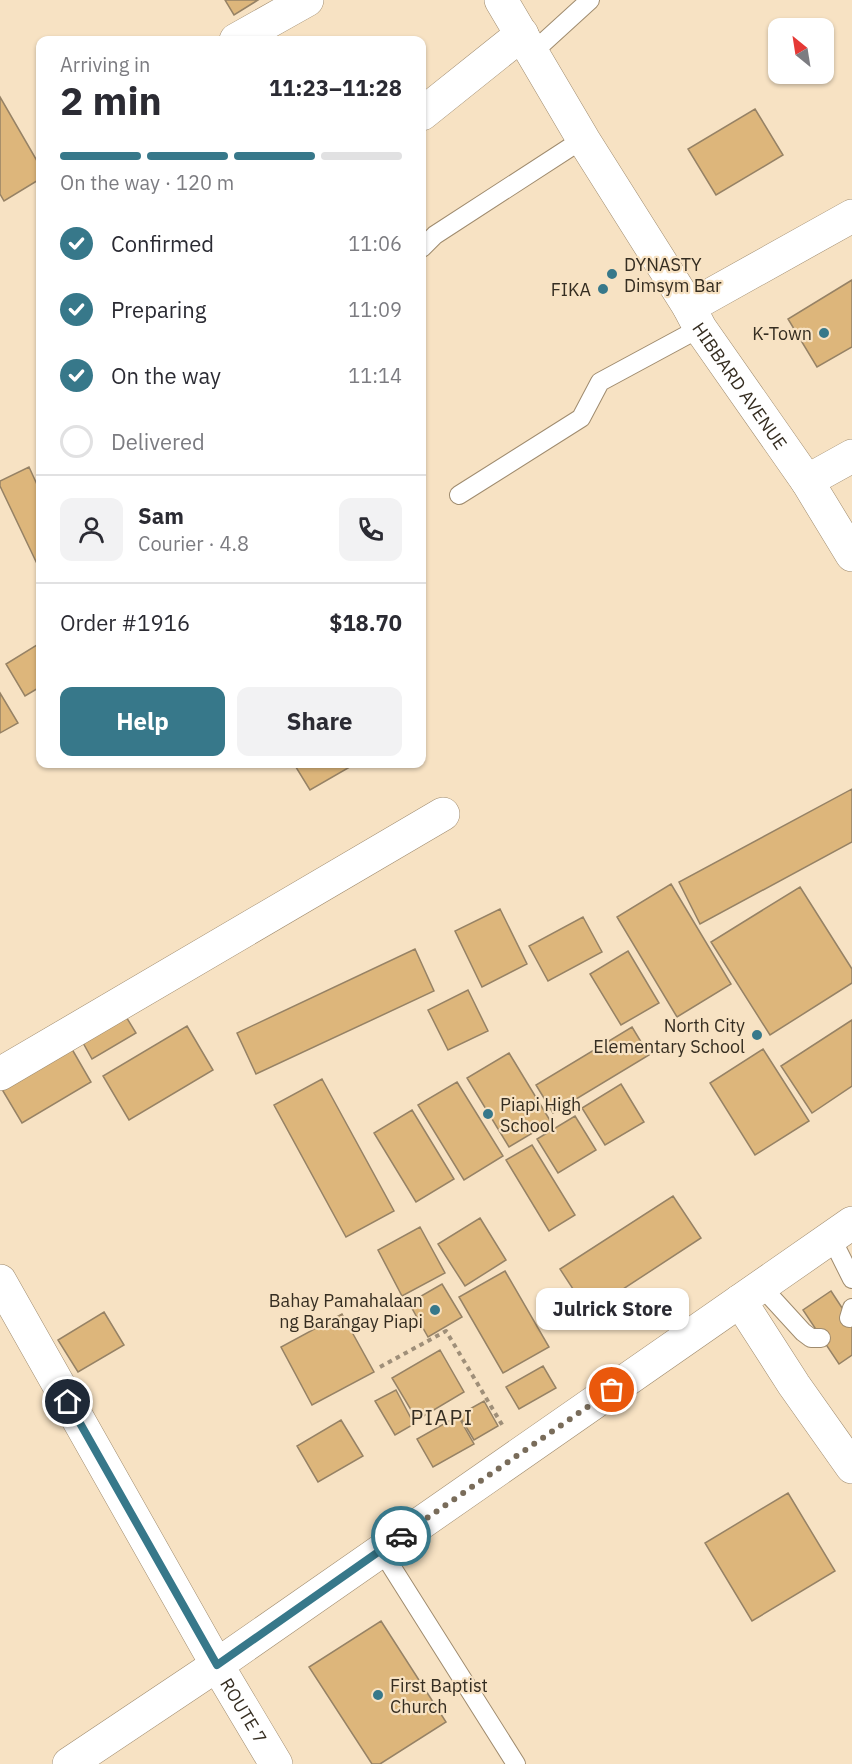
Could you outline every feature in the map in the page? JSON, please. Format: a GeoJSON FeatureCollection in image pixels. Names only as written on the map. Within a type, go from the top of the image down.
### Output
{"type":"FeatureCollection","features":[{"type":"Feature","properties":{"kind":"street"},"geometry":{"type":"LineString","coordinates":[[243,36],[307,0]]}},
{"type":"Feature","properties":{"kind":"street","name":"HIBBARD AVENUE"},"geometry":{"type":"LineString","coordinates":[[501,0],[583,139],[694,317],[807,482],[852,555]]}},
{"type":"Feature","properties":{"kind":"street"},"geometry":{"type":"LineString","coordinates":[[426,111],[527,43]]}},
{"type":"Feature","properties":{"kind":"street"},"geometry":{"type":"LineString","coordinates":[[694,317],[852,216]]}},
{"type":"Feature","properties":{"kind":"street"},"geometry":{"type":"LineString","coordinates":[[807,482],[852,456]]}},
{"type":"Feature","properties":{"kind":"street"},"geometry":{"type":"LineString","coordinates":[[0,1074],[443,814]]}},
{"type":"Feature","properties":{"kind":"street"},"geometry":{"type":"LineString","coordinates":[[69,1764],[217,1665],[842,1230]]}},
{"type":"Feature","properties":{"kind":"street","name":"ROUTE 7"},"geometry":{"type":"LineString","coordinates":[[0,1281],[217,1665],[276,1764]]}},
{"type":"Feature","properties":{"kind":"street"},"geometry":{"type":"LineString","coordinates":[[750,1294],[794,1385],[852,1467]]}},
{"type":"Feature","properties":{"kind":"lane"},"geometry":{"type":"LineString","coordinates":[[527,43],[590,0]]}},
{"type":"Feature","properties":{"kind":"lane"},"geometry":{"type":"LineString","coordinates":[[426,244],[435,235],[583,139]]}},
{"type":"Feature","properties":{"kind":"lane"},"geometry":{"type":"LineString","coordinates":[[459,495],[581,418],[600,382],[694,317]]}},
{"type":"Feature","properties":{"kind":"lane"},"geometry":{"type":"LineString","coordinates":[[842,1230],[852,1279]]}},
{"type":"Feature","properties":{"kind":"lane"},"geometry":{"type":"LineString","coordinates":[[750,1294],[812,1338],[821,1338]]}},
{"type":"Feature","properties":{"kind":"lane"},"geometry":{"type":"LineString","coordinates":[[381,1550],[516,1764]]}},
{"type":"Feature","properties":{"kind":"path"},"geometry":{"type":"LineString","coordinates":[[380,1367],[446,1331],[520,1454]]}},
{"type":"Feature","properties":{"kind":"building"},"geometry":{"type":"Polygon","coordinates":[[[225,0],[258,0],[234,15],[225,0]]]}},
{"type":"Feature","properties":{"kind":"building"},"geometry":{"type":"Polygon","coordinates":[[[0,97],[36,159],[36,181],[4,201],[0,194],[0,97]]]}},
{"type":"Feature","properties":{"kind":"building"},"geometry":{"type":"Polygon","coordinates":[[[755,109],[783,155],[716,195],[688,149],[755,109]]]}},
{"type":"Feature","properties":{"kind":"building","name":"K-Town"},"geometry":{"type":"Polygon","coordinates":[[[852,280],[852,347],[817,367],[788,319],[852,280]]]}},
{"type":"Feature","properties":{"kind":"building"},"geometry":{"type":"Polygon","coordinates":[[[29,467],[36,482],[36,562],[0,486],[0,481],[29,467]]]}},
{"type":"Feature","properties":{"kind":"building"},"geometry":{"type":"Polygon","coordinates":[[[36,645],[36,689],[25,696],[6,664],[36,645]]]}},
{"type":"Feature","properties":{"kind":"building"},"geometry":{"type":"Polygon","coordinates":[[[0,693],[18,723],[0,733],[0,693]]]}},
{"type":"Feature","properties":{"kind":"building"},"geometry":{"type":"Polygon","coordinates":[[[296,768],[348,768],[310,790],[296,768]]]}},
{"type":"Feature","properties":{"kind":"building"},"geometry":{"type":"Polygon","coordinates":[[[852,789],[852,842],[700,924],[679,882],[852,789]]]}},
{"type":"Feature","properties":{"kind":"building"},"geometry":{"type":"Polygon","coordinates":[[[671,884],[731,984],[677,1017],[617,917],[671,884]]]}},
{"type":"Feature","properties":{"kind":"building"},"geometry":{"type":"Polygon","coordinates":[[[800,887],[852,969],[852,983],[770,1035],[711,942],[800,887]]]}},
{"type":"Feature","properties":{"kind":"building"},"geometry":{"type":"Polygon","coordinates":[[[500,909],[527,964],[482,987],[455,931],[500,909]]]}},
{"type":"Feature","properties":{"kind":"building"},"geometry":{"type":"Polygon","coordinates":[[[583,917],[602,952],[548,981],[529,946],[583,917]]]}},
{"type":"Feature","properties":{"kind":"building"},"geometry":{"type":"Polygon","coordinates":[[[415,949],[434,991],[256,1074],[237,1033],[415,949]]]}},
{"type":"Feature","properties":{"kind":"building"},"geometry":{"type":"Polygon","coordinates":[[[628,951],[659,1003],[621,1025],[590,974],[628,951]]]}},
{"type":"Feature","properties":{"kind":"building"},"geometry":{"type":"Polygon","coordinates":[[[468,990],[488,1031],[448,1050],[428,1010],[468,990]]]}},
{"type":"Feature","properties":{"kind":"building"},"geometry":{"type":"Polygon","coordinates":[[[125,1015],[136,1033],[92,1059],[82,1041],[125,1015]]]}},
{"type":"Feature","properties":{"kind":"building"},"geometry":{"type":"Polygon","coordinates":[[[852,1020],[852,1086],[812,1113],[781,1066],[852,1020]]]}},
{"type":"Feature","properties":{"kind":"building"},"geometry":{"type":"Polygon","coordinates":[[[187,1026],[213,1070],[129,1120],[103,1076],[187,1026]]]}},
{"type":"Feature","properties":{"kind":"building"},"geometry":{"type":"Polygon","coordinates":[[[632,1027],[649,1055],[553,1113],[536,1085],[632,1027]]]}},
{"type":"Feature","properties":{"kind":"building"},"geometry":{"type":"Polygon","coordinates":[[[69,1044],[91,1082],[22,1123],[0,1086],[69,1044]]]}},
{"type":"Feature","properties":{"kind":"building"},"geometry":{"type":"Polygon","coordinates":[[[763,1049],[809,1121],[755,1155],[710,1083],[763,1049]]]}},
{"type":"Feature","properties":{"kind":"building"},"geometry":{"type":"Polygon","coordinates":[[[509,1053],[551,1122],[509,1147],[467,1078],[509,1053]]]}},
{"type":"Feature","properties":{"kind":"building"},"geometry":{"type":"Polygon","coordinates":[[[322,1079],[394,1211],[346,1237],[274,1105],[322,1079]]]}},
{"type":"Feature","properties":{"kind":"building"},"geometry":{"type":"Polygon","coordinates":[[[457,1082],[503,1156],[464,1180],[418,1105],[457,1082]]]}},
{"type":"Feature","properties":{"kind":"building"},"geometry":{"type":"Polygon","coordinates":[[[621,1084],[644,1122],[605,1145],[582,1108],[621,1084]]]}},
{"type":"Feature","properties":{"kind":"building"},"geometry":{"type":"Polygon","coordinates":[[[412,1110],[454,1179],[416,1202],[374,1133],[412,1110]]]}},
{"type":"Feature","properties":{"kind":"building"},"geometry":{"type":"Polygon","coordinates":[[[575,1116],[596,1150],[558,1173],[537,1139],[575,1116]]]}},
{"type":"Feature","properties":{"kind":"building"},"geometry":{"type":"Polygon","coordinates":[[[532,1145],[575,1215],[549,1231],[506,1160],[532,1145]]]}},
{"type":"Feature","properties":{"kind":"building"},"geometry":{"type":"Polygon","coordinates":[[[673,1196],[701,1238],[588,1312],[560,1269],[673,1196]]]}},
{"type":"Feature","properties":{"kind":"building"},"geometry":{"type":"Polygon","coordinates":[[[480,1218],[506,1260],[465,1286],[438,1244],[480,1218]]]}},
{"type":"Feature","properties":{"kind":"building"},"geometry":{"type":"Polygon","coordinates":[[[420,1227],[445,1273],[402,1296],[378,1250],[420,1227]]]}},
{"type":"Feature","properties":{"kind":"building"},"geometry":{"type":"Polygon","coordinates":[[[505,1271],[549,1347],[503,1373],[459,1297],[505,1271]]]}},
{"type":"Feature","properties":{"kind":"building","name":"Bahay Pamahalaan ng Barangay Piapi"},"geometry":{"type":"Polygon","coordinates":[[[442,1284],[462,1317],[428,1337],[409,1303],[442,1284]]]}},
{"type":"Feature","properties":{"kind":"building"},"geometry":{"type":"Polygon","coordinates":[[[831,1291],[852,1323],[852,1355],[839,1364],[803,1310],[831,1291]]]}},
{"type":"Feature","properties":{"kind":"building"},"geometry":{"type":"Polygon","coordinates":[[[104,1312],[124,1345],[78,1372],[58,1340],[104,1312]]]}},
{"type":"Feature","properties":{"kind":"building"},"geometry":{"type":"Polygon","coordinates":[[[342,1314],[374,1372],[312,1405],[281,1347],[342,1314]]]}},
{"type":"Feature","properties":{"kind":"building"},"geometry":{"type":"Polygon","coordinates":[[[440,1350],[464,1392],[417,1420],[392,1378],[440,1350]]]}},
{"type":"Feature","properties":{"kind":"building"},"geometry":{"type":"Polygon","coordinates":[[[543,1366],[556,1388],[519,1409],[506,1387],[543,1366]]]}},
{"type":"Feature","properties":{"kind":"building"},"geometry":{"type":"Polygon","coordinates":[[[396,1390],[414,1424],[395,1435],[375,1401],[396,1390]]]}},
{"type":"Feature","properties":{"kind":"building"},"geometry":{"type":"Polygon","coordinates":[[[484,1401],[498,1426],[474,1440],[459,1415],[484,1401]]]}},
{"type":"Feature","properties":{"kind":"building"},"geometry":{"type":"Polygon","coordinates":[[[458,1416],[474,1444],[433,1467],[417,1439],[458,1416]]]}},
{"type":"Feature","properties":{"kind":"building"},"geometry":{"type":"Polygon","coordinates":[[[341,1420],[363,1456],[318,1482],[297,1446],[341,1420]]]}},
{"type":"Feature","properties":{"kind":"building"},"geometry":{"type":"Polygon","coordinates":[[[788,1493],[835,1571],[752,1621],[705,1543],[788,1493]]]}},
{"type":"Feature","properties":{"kind":"building","name":"First Baptist Church"},"geometry":{"type":"Polygon","coordinates":[[[381,1621],[446,1722],[380,1764],[372,1764],[309,1667],[381,1621]]]}},
{"type":"Feature","properties":{"kind":"way so far"},"geometry":{"type":"LineString","coordinates":[[401,1536],[612,1390]]}},
{"type":"Feature","properties":{"kind":"place","name":"DYNASTY Dimsym Bar"},"geometry":{"type":"Point","coordinates":[612,274]}},
{"type":"Feature","properties":{"kind":"place","name":"FIKA"},"geometry":{"type":"Point","coordinates":[603,289]}},
{"type":"Feature","properties":{"kind":"place","name":"K-Town"},"geometry":{"type":"Point","coordinates":[824,333]}},
{"type":"Feature","properties":{"kind":"place","name":"North City Elementary School"},"geometry":{"type":"Point","coordinates":[757,1035]}},
{"type":"Feature","properties":{"kind":"place","name":"Piapi High School"},"geometry":{"type":"Point","coordinates":[488,1114]}},
{"type":"Feature","properties":{"kind":"place","name":"Bahay Pamahalaan ng Barangay Piapi"},"geometry":{"type":"Point","coordinates":[435,1310]}},
{"type":"Feature","properties":{"kind":"place","name":"Julrick Store"},"geometry":{"type":"Point","coordinates":[612,1390]}},
{"type":"Feature","properties":{"kind":"place","name":"First Baptist Church"},"geometry":{"type":"Point","coordinates":[378,1695]}},
{"type":"Feature","properties":{"kind":"district","name":"PIAPI"},"geometry":{"type":"Point","coordinates":[442,1417]}},
{"type":"Feature","properties":{"kind":"route"},"geometry":{"type":"LineString","coordinates":[[68,1402],[217,1665],[401,1536]]}}]}
